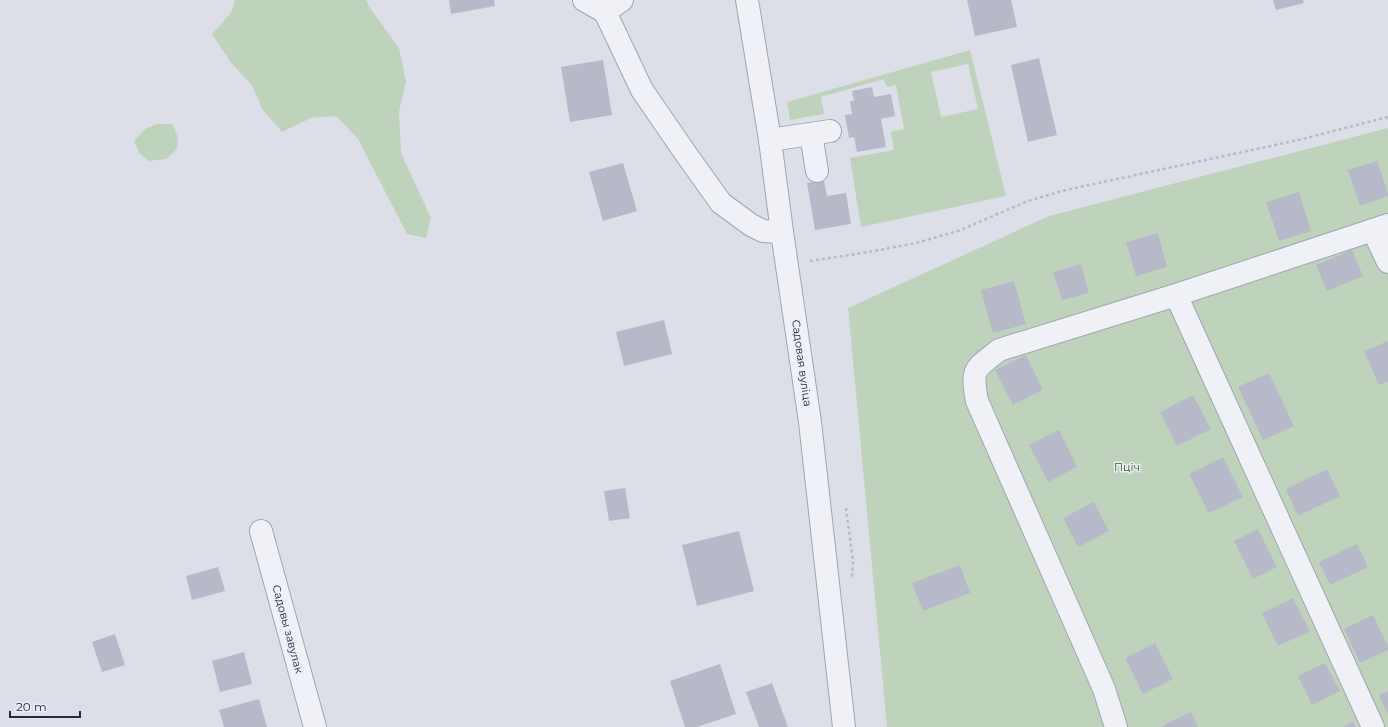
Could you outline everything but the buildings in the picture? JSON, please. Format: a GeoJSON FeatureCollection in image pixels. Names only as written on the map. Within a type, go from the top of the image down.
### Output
{"type":"FeatureCollection","features":[{"type":"Feature","properties":{"kind":"street"},"geometry":{"type":"LineString","coordinates":[[584,0],[613,6],[642,90],[721,203],[751,225],[763,231],[782,232]]}},
{"type":"Feature","properties":{"kind":"street","name":"Садовая вуліца"},"geometry":{"type":"LineString","coordinates":[[747,0],[770,140],[810,422],[844,727]]}},
{"type":"Feature","properties":{"kind":"street"},"geometry":{"type":"LineString","coordinates":[[770,140],[820,132],[817,171]]}},
{"type":"Feature","properties":{"kind":"street"},"geometry":{"type":"LineString","coordinates":[[1116,727],[1104,689],[977,401],[973,381],[977,367],[999,350],[1176,295],[1380,228],[1388,262]]}},
{"type":"Feature","properties":{"kind":"street"},"geometry":{"type":"LineString","coordinates":[[1176,295],[1372,727]]}},
{"type":"Feature","properties":{"kind":"street","name":"Садовы завулак"},"geometry":{"type":"LineString","coordinates":[[261,531],[315,727]]}},
{"type":"Feature","properties":{"kind":"path"},"geometry":{"type":"LineString","coordinates":[[788,264],[869,252],[916,243],[958,231],[1028,201],[1066,190],[1303,139],[1388,117]]}},
{"type":"Feature","properties":{"kind":"green space"},"geometry":{"type":"Polygon","coordinates":[[[235,0],[366,0],[370,8],[399,48],[406,81],[399,112],[401,153],[431,218],[426,238],[407,234],[358,139],[336,116],[311,118],[282,132],[262,109],[252,85],[232,64],[212,34],[231,13],[235,0]]]}},
{"type":"Feature","properties":{"kind":"green space"},"geometry":{"type":"Polygon","coordinates":[[[970,50],[1006,196],[861,227],[850,158],[894,150],[891,132],[904,129],[896,85],[887,87],[884,79],[821,97],[824,114],[790,120],[787,102],[970,50]],[[968,64],[931,72],[941,117],[978,109],[968,64]]]}},
{"type":"Feature","properties":{"kind":"green space"},"geometry":{"type":"Polygon","coordinates":[[[156,124],[172,124],[178,137],[177,149],[166,159],[149,161],[140,154],[134,141],[145,129],[156,124]]]}},
{"type":"Feature","properties":{"kind":"green space","name":"Пціч"},"geometry":{"type":"Polygon","coordinates":[[[1388,128],[1388,727],[887,727],[848,308],[1049,216],[1388,128]]]}}]}
